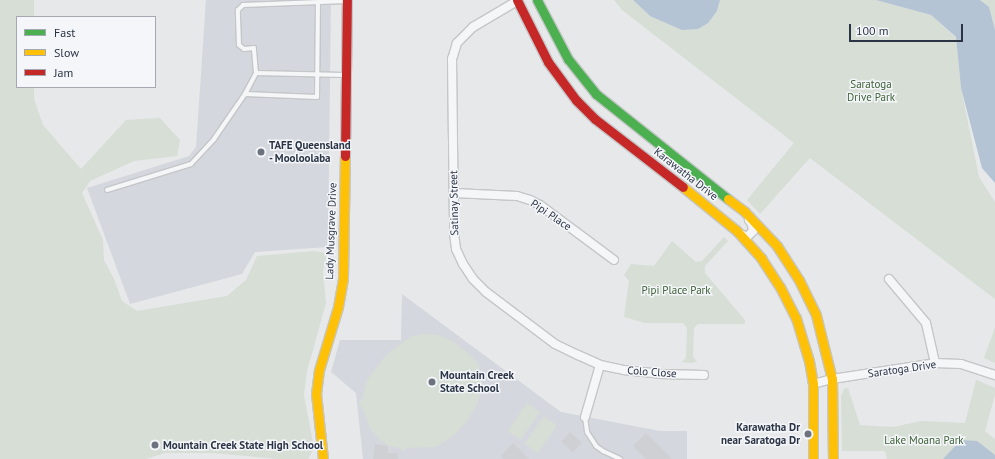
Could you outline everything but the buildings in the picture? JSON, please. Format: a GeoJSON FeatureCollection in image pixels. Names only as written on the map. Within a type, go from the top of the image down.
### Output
{"type":"FeatureCollection","features":[{"type":"Feature","properties":{"kind":"main road","name":"Karawatha Drive"},"geometry":{"type":"LineString","coordinates":[[517,0],[548,62],[567,90],[585,110],[707,205],[741,234],[761,258],[780,287],[796,318],[805,346],[813,384],[813,459]]}},
{"type":"Feature","properties":{"kind":"main road","name":"Karawatha Drive"},"geometry":{"type":"LineString","coordinates":[[537,0],[568,60],[596,94],[728,198],[762,228],[777,246],[799,280],[816,315],[832,379],[832,459]]}},
{"type":"Feature","properties":{"kind":"main road","name":"Lady Musgrave Drive"},"geometry":{"type":"LineString","coordinates":[[323,459],[316,394],[319,370],[338,306],[343,278],[347,1]]}},
{"type":"Feature","properties":{"kind":"street","name":"Satinay Street"},"geometry":{"type":"LineString","coordinates":[[517,0],[473,27],[457,43],[452,60],[454,234],[456,249],[463,264],[473,279],[486,292],[555,344],[600,365]]}},
{"type":"Feature","properties":{"kind":"street","name":"Pipi Place"},"geometry":{"type":"LineString","coordinates":[[454,193],[517,196],[530,200],[540,205],[614,260]]}},
{"type":"Feature","properties":{"kind":"street"},"geometry":{"type":"LineString","coordinates":[[728,198],[735,208],[752,224],[753,231],[750,235],[747,237],[741,234]]}},
{"type":"Feature","properties":{"kind":"street"},"geometry":{"type":"LineString","coordinates":[[889,279],[926,323],[935,363]]}},
{"type":"Feature","properties":{"kind":"street","name":"Saratoga Drive"},"geometry":{"type":"LineString","coordinates":[[832,379],[935,363],[961,364],[989,372],[995,376]]}},
{"type":"Feature","properties":{"kind":"street"},"geometry":{"type":"LineString","coordinates":[[585,417],[600,365]]}},
{"type":"Feature","properties":{"kind":"street","name":"Colo Close"},"geometry":{"type":"LineString","coordinates":[[600,365],[624,370],[660,374],[704,375]]}},
{"type":"Feature","properties":{"kind":"street"},"geometry":{"type":"LineString","coordinates":[[813,384],[832,379]]}},
{"type":"Feature","properties":{"kind":"lane"},"geometry":{"type":"LineString","coordinates":[[107,190],[191,164],[214,139],[245,94],[256,73],[254,48],[244,49],[239,45],[238,10],[243,5],[347,1]]}},
{"type":"Feature","properties":{"kind":"lane"},"geometry":{"type":"LineString","coordinates":[[245,94],[317,97],[318,2]]}},
{"type":"Feature","properties":{"kind":"lane"},"geometry":{"type":"LineString","coordinates":[[256,73],[347,75]]}},
{"type":"Feature","properties":{"kind":"lane"},"geometry":{"type":"LineString","coordinates":[[585,417],[587,432],[596,446],[620,459]]}},
{"type":"Feature","properties":{"kind":"shaded area","name":"TAFE Queensland - Mooloolaba"},"geometry":{"type":"Polygon","coordinates":[[[206,0],[331,0],[328,247],[255,252],[242,274],[130,304],[87,188],[189,156],[196,147],[206,0]]]}},
{"type":"Feature","properties":{"kind":"shaded area","name":"Mountain Creek State School"},"geometry":{"type":"Polygon","coordinates":[[[402,294],[561,412],[660,431],[687,431],[687,459],[363,459],[356,393],[331,372],[340,340],[401,340],[402,294]]]}},
{"type":"Feature","properties":{"kind":"green space"},"geometry":{"type":"Polygon","coordinates":[[[0,0],[34,0],[34,16],[16,16],[16,88],[34,88],[34,99],[43,125],[81,169],[126,120],[160,118],[180,140],[177,156],[134,161],[90,181],[82,193],[103,240],[104,260],[114,279],[122,301],[137,311],[227,296],[246,280],[257,256],[313,251],[327,253],[323,271],[326,303],[307,371],[304,395],[314,448],[308,459],[278,459],[212,453],[165,453],[146,459],[0,459],[0,0]]]}},
{"type":"Feature","properties":{"kind":"green space","name":"Saratoga Drive Park"},"geometry":{"type":"Polygon","coordinates":[[[614,0],[633,0],[650,16],[717,11],[720,0],[876,0],[931,15],[956,38],[961,88],[979,177],[995,202],[995,299],[810,158],[760,214],[747,200],[794,143],[622,10],[614,0]]]}},
{"type":"Feature","properties":{"kind":"green space"},"geometry":{"type":"Polygon","coordinates":[[[980,0],[995,0],[995,30],[989,8],[980,0]]]}},
{"type":"Feature","properties":{"kind":"green space","name":"Pipi Place Park"},"geometry":{"type":"Polygon","coordinates":[[[724,237],[728,241],[705,266],[705,273],[745,320],[745,324],[698,324],[694,328],[693,357],[697,361],[692,363],[682,362],[686,358],[687,328],[683,323],[645,323],[624,317],[629,281],[624,275],[631,264],[654,266],[672,241],[696,262],[702,261],[724,237]]]}},
{"type":"Feature","properties":{"kind":"green space"},"geometry":{"type":"Polygon","coordinates":[[[995,328],[995,363],[984,358],[995,328]]]}},
{"type":"Feature","properties":{"kind":"green space"},"geometry":{"type":"Polygon","coordinates":[[[424,334],[438,335],[454,342],[478,363],[482,378],[481,392],[477,405],[468,420],[453,436],[435,447],[406,448],[403,451],[400,448],[388,446],[376,436],[370,428],[362,407],[358,403],[362,399],[367,380],[383,359],[392,350],[412,336],[424,334]]]}},
{"type":"Feature","properties":{"kind":"green space","name":"Lake Moana Park"},"geometry":{"type":"Polygon","coordinates":[[[976,380],[995,388],[995,395],[985,431],[995,439],[995,459],[887,459],[885,451],[842,451],[841,396],[844,389],[848,388],[860,425],[893,427],[922,421],[965,423],[976,380]]]}},
{"type":"Feature","properties":{"kind":"green space"},"geometry":{"type":"Polygon","coordinates":[[[527,403],[540,412],[521,440],[507,431],[527,403]]]}},
{"type":"Feature","properties":{"kind":"green space"},"geometry":{"type":"Polygon","coordinates":[[[544,416],[557,425],[538,453],[524,444],[544,416]]]}},
{"type":"Feature","properties":{"kind":"water"},"geometry":{"type":"Polygon","coordinates":[[[633,0],[720,0],[717,11],[708,23],[698,29],[682,30],[650,16],[633,0]]]}},
{"type":"Feature","properties":{"kind":"water"},"geometry":{"type":"Polygon","coordinates":[[[876,0],[980,0],[989,7],[995,30],[995,183],[982,168],[961,88],[956,37],[931,15],[876,0]]]}},
{"type":"Feature","properties":{"kind":"water"},"geometry":{"type":"Polygon","coordinates":[[[961,440],[977,441],[995,455],[995,459],[943,459],[961,440]]]}},
{"type":"Feature","properties":{"kind":"traffic: fast"},"geometry":{"type":"LineString","coordinates":[[537,0],[568,59],[596,94],[728,199]]}},
{"type":"Feature","properties":{"kind":"traffic: slow"},"geometry":{"type":"LineString","coordinates":[[323,459],[316,394],[319,370],[338,307],[343,278],[345,156]]}},
{"type":"Feature","properties":{"kind":"traffic: slow"},"geometry":{"type":"LineString","coordinates":[[683,187],[736,230],[761,258],[780,287],[796,318],[809,361],[813,384],[813,459]]}},
{"type":"Feature","properties":{"kind":"traffic: slow"},"geometry":{"type":"LineString","coordinates":[[728,199],[745,212],[777,246],[799,280],[816,315],[832,379],[833,459]]}},
{"type":"Feature","properties":{"kind":"traffic: jam"},"geometry":{"type":"LineString","coordinates":[[345,156],[347,0]]}},
{"type":"Feature","properties":{"kind":"traffic: jam"},"geometry":{"type":"LineString","coordinates":[[517,0],[548,62],[576,100],[595,119],[683,187]]}},
{"type":"Feature","properties":{"kind":"place","name":"TAFE Queensland - Mooloolaba"},"geometry":{"type":"Point","coordinates":[261,152]}},
{"type":"Feature","properties":{"kind":"place","name":"Mountain Creek State School"},"geometry":{"type":"Point","coordinates":[432,382]}},
{"type":"Feature","properties":{"kind":"place","name":"Karawatha Dr near Saratoga Dr"},"geometry":{"type":"Point","coordinates":[808,434]}},
{"type":"Feature","properties":{"kind":"place","name":"Mountain Creek State High School"},"geometry":{"type":"Point","coordinates":[155,445]}}]}
